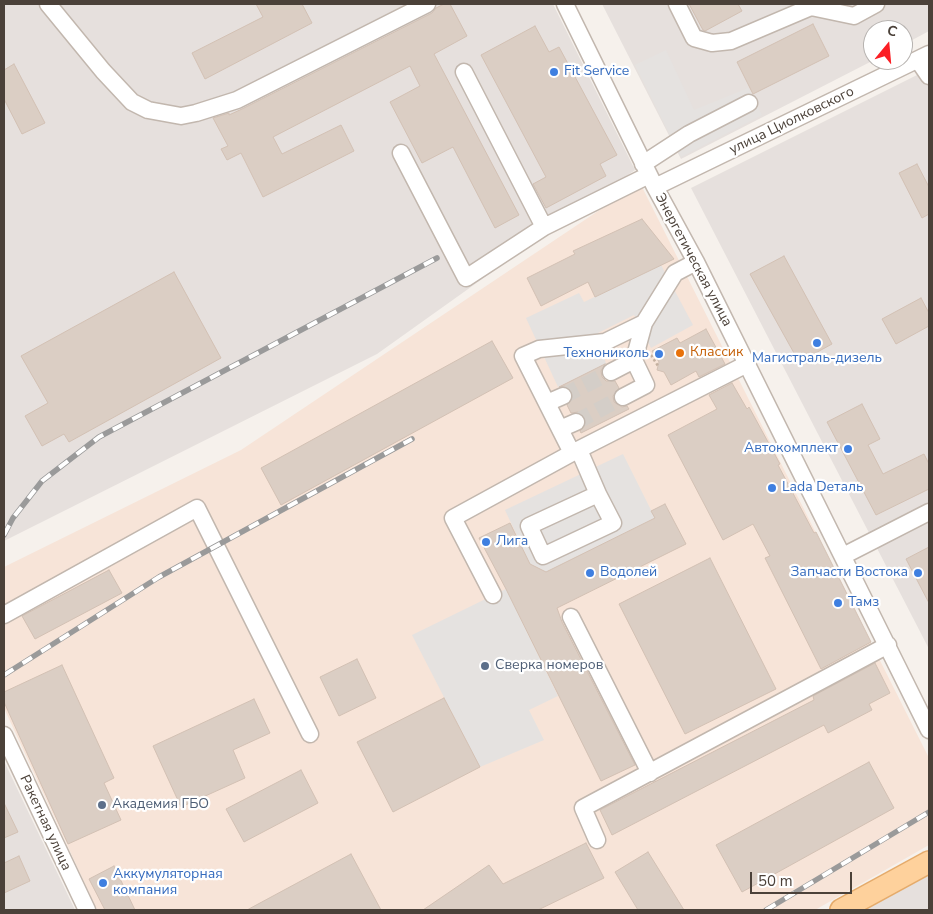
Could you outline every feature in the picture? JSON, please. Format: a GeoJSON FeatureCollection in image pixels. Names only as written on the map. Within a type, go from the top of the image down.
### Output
{"type":"FeatureCollection","features":[{"type":"Feature","properties":{"kind":"main road"},"geometry":{"type":"LineString","coordinates":[[841,910],[929,862]]}},
{"type":"Feature","properties":{"kind":"street"},"geometry":{"type":"LineString","coordinates":[[48,4],[103,72],[132,102],[148,110],[181,116],[237,100],[427,4]]}},
{"type":"Feature","properties":{"kind":"street","name":"Энергетическая улица"},"geometry":{"type":"LineString","coordinates":[[564,4],[649,175],[696,262],[888,646],[925,709],[929,730]]}},
{"type":"Feature","properties":{"kind":"street"},"geometry":{"type":"LineString","coordinates":[[677,4],[694,38],[712,43],[731,41],[811,7],[854,16],[876,4]]}},
{"type":"Feature","properties":{"kind":"street"},"geometry":{"type":"LineString","coordinates":[[924,57],[929,76]]}},
{"type":"Feature","properties":{"kind":"street","name":"улица Циолковского"},"geometry":{"type":"LineString","coordinates":[[649,175],[924,57]]}},
{"type":"Feature","properties":{"kind":"street"},"geometry":{"type":"LineString","coordinates":[[464,72],[544,228]]}},
{"type":"Feature","properties":{"kind":"street"},"geometry":{"type":"LineString","coordinates":[[401,153],[466,278],[544,228],[649,175],[689,134],[749,103]]}},
{"type":"Feature","properties":{"kind":"street"},"geometry":{"type":"LineString","coordinates":[[623,397],[646,385],[634,360],[644,323],[675,273],[696,262]]}},
{"type":"Feature","properties":{"kind":"street"},"geometry":{"type":"LineString","coordinates":[[598,494],[529,526],[542,556],[613,523],[598,494],[575,452],[560,429],[523,356],[539,349],[605,342],[644,323]]}},
{"type":"Feature","properties":{"kind":"street"},"geometry":{"type":"LineString","coordinates":[[610,372],[634,360]]}},
{"type":"Feature","properties":{"kind":"street"},"geometry":{"type":"LineString","coordinates":[[493,595],[453,518],[575,452],[747,364]]}},
{"type":"Feature","properties":{"kind":"street"},"geometry":{"type":"LineString","coordinates":[[547,403],[563,396]]}},
{"type":"Feature","properties":{"kind":"street"},"geometry":{"type":"LineString","coordinates":[[560,429],[576,422]]}},
{"type":"Feature","properties":{"kind":"street"},"geometry":{"type":"LineString","coordinates":[[4,615],[196,508],[310,734]]}},
{"type":"Feature","properties":{"kind":"street"},"geometry":{"type":"LineString","coordinates":[[843,556],[929,512]]}},
{"type":"Feature","properties":{"kind":"street"},"geometry":{"type":"LineString","coordinates":[[571,617],[650,773]]}},
{"type":"Feature","properties":{"kind":"street"},"geometry":{"type":"LineString","coordinates":[[597,840],[583,808],[888,646]]}},
{"type":"Feature","properties":{"kind":"street","name":"Ракетная улица"},"geometry":{"type":"LineString","coordinates":[[4,736],[87,910]]}},
{"type":"Feature","properties":{"kind":"shaded area"},"geometry":{"type":"Polygon","coordinates":[[[4,4],[553,4],[635,170],[377,354],[4,541],[4,4]]]}},
{"type":"Feature","properties":{"kind":"shaded area"},"geometry":{"type":"Polygon","coordinates":[[[602,4],[929,4],[929,31],[913,40],[913,20],[863,20],[863,66],[681,159],[602,4]]]}},
{"type":"Feature","properties":{"kind":"shaded area"},"geometry":{"type":"Polygon","coordinates":[[[666,50],[694,110],[748,88],[762,115],[681,157],[635,65],[666,50]]]}},
{"type":"Feature","properties":{"kind":"shaded area"},"geometry":{"type":"Polygon","coordinates":[[[929,69],[929,649],[691,188],[929,69]]]}},
{"type":"Feature","properties":{"kind":"shaded area"},"geometry":{"type":"Polygon","coordinates":[[[640,183],[929,758],[929,845],[815,910],[97,910],[4,708],[4,567],[241,450],[640,183]]]}},
{"type":"Feature","properties":{"kind":"shaded area"},"geometry":{"type":"Polygon","coordinates":[[[661,265],[693,325],[651,348],[634,315],[598,333],[606,364],[558,387],[526,318],[579,293],[584,302],[661,265]]]}},
{"type":"Feature","properties":{"kind":"shaded area"},"geometry":{"type":"Polygon","coordinates":[[[623,454],[655,518],[546,572],[530,564],[505,510],[623,454]]]}},
{"type":"Feature","properties":{"kind":"shaded area","name":"Сверка номеров"},"geometry":{"type":"Polygon","coordinates":[[[506,589],[558,696],[529,710],[544,740],[480,767],[412,635],[506,589]]]}},
{"type":"Feature","properties":{"kind":"shaded area"},"geometry":{"type":"Polygon","coordinates":[[[4,761],[75,910],[4,910],[4,761]]]}},
{"type":"Feature","properties":{"kind":"shaded area"},"geometry":{"type":"Polygon","coordinates":[[[929,872],[929,910],[860,910],[929,872]]]}},
{"type":"Feature","properties":{"kind":"building"},"geometry":{"type":"Polygon","coordinates":[[[256,4],[302,4],[312,23],[205,79],[192,53],[263,17],[256,4]]]}},
{"type":"Feature","properties":{"kind":"building"},"geometry":{"type":"Polygon","coordinates":[[[444,4],[450,4],[467,36],[434,54],[519,215],[495,228],[453,147],[422,163],[390,102],[420,86],[410,66],[273,137],[282,154],[341,125],[354,151],[263,197],[241,153],[227,160],[221,149],[228,146],[213,118],[229,113],[229,115],[242,109],[432,13],[436,8],[444,4]]]}},
{"type":"Feature","properties":{"kind":"building"},"geometry":{"type":"Polygon","coordinates":[[[689,4],[738,4],[742,11],[705,31],[689,4]]]}},
{"type":"Feature","properties":{"kind":"building"},"geometry":{"type":"Polygon","coordinates":[[[813,24],[829,56],[753,94],[737,62],[813,24]]]}},
{"type":"Feature","properties":{"kind":"building"},"geometry":{"type":"Polygon","coordinates":[[[535,26],[549,52],[559,47],[617,155],[600,164],[606,176],[546,208],[533,184],[546,177],[481,55],[535,26]]]}},
{"type":"Feature","properties":{"kind":"building"},"geometry":{"type":"Polygon","coordinates":[[[14,64],[45,123],[22,134],[4,99],[4,70],[14,64]]]}},
{"type":"Feature","properties":{"kind":"building"},"geometry":{"type":"Polygon","coordinates":[[[917,164],[929,187],[929,214],[922,218],[899,173],[917,164]]]}},
{"type":"Feature","properties":{"kind":"building"},"geometry":{"type":"Polygon","coordinates":[[[642,219],[674,259],[595,297],[588,282],[541,306],[527,278],[575,254],[573,251],[642,219]]]}},
{"type":"Feature","properties":{"kind":"building"},"geometry":{"type":"Polygon","coordinates":[[[784,256],[832,344],[799,362],[750,274],[784,256]]]}},
{"type":"Feature","properties":{"kind":"building"},"geometry":{"type":"Polygon","coordinates":[[[174,272],[221,358],[69,442],[64,434],[42,446],[25,416],[48,403],[21,356],[174,272]]]}},
{"type":"Feature","properties":{"kind":"building"},"geometry":{"type":"Polygon","coordinates":[[[921,298],[929,313],[929,326],[896,344],[882,319],[921,298]]]}},
{"type":"Feature","properties":{"kind":"building"},"geometry":{"type":"Polygon","coordinates":[[[706,329],[725,364],[699,377],[696,371],[671,385],[664,372],[657,370],[659,362],[652,351],[677,338],[680,343],[706,329]]]}},
{"type":"Feature","properties":{"kind":"building"},"geometry":{"type":"Polygon","coordinates":[[[492,341],[513,378],[281,505],[261,468],[492,341]]]}},
{"type":"Feature","properties":{"kind":"building"},"geometry":{"type":"Polygon","coordinates":[[[605,364],[601,371],[602,377],[606,381],[615,381],[619,388],[613,396],[614,402],[622,407],[627,406],[629,409],[581,433],[580,431],[586,424],[585,418],[578,412],[571,413],[567,405],[573,398],[572,392],[565,386],[559,387],[605,364]]]}},
{"type":"Feature","properties":{"kind":"building"},"geometry":{"type":"Polygon","coordinates":[[[732,383],[747,409],[749,407],[780,464],[778,465],[814,533],[816,532],[871,642],[821,669],[765,558],[770,556],[753,524],[723,540],[668,435],[717,409],[709,395],[732,383]]]}},
{"type":"Feature","properties":{"kind":"building"},"geometry":{"type":"Polygon","coordinates":[[[862,404],[880,439],[868,445],[883,474],[924,454],[929,464],[929,489],[876,515],[827,422],[862,404]]]}},
{"type":"Feature","properties":{"kind":"building"},"geometry":{"type":"Polygon","coordinates":[[[665,504],[686,544],[557,608],[562,622],[635,765],[601,781],[479,538],[510,523],[530,564],[546,572],[655,518],[651,511],[665,504]]]}},
{"type":"Feature","properties":{"kind":"building"},"geometry":{"type":"Polygon","coordinates":[[[929,547],[929,603],[906,559],[929,547]]]}},
{"type":"Feature","properties":{"kind":"building"},"geometry":{"type":"Polygon","coordinates":[[[710,558],[776,689],[685,734],[619,604],[710,558]]]}},
{"type":"Feature","properties":{"kind":"building"},"geometry":{"type":"Polygon","coordinates":[[[109,570],[122,593],[35,639],[22,616],[109,570]]]}},
{"type":"Feature","properties":{"kind":"building"},"geometry":{"type":"Polygon","coordinates":[[[357,659],[376,698],[339,716],[320,677],[357,659]]]}},
{"type":"Feature","properties":{"kind":"building"},"geometry":{"type":"Polygon","coordinates":[[[875,663],[890,693],[869,704],[872,710],[828,733],[824,725],[612,835],[600,810],[814,700],[813,696],[875,663]]]}},
{"type":"Feature","properties":{"kind":"building"},"geometry":{"type":"Polygon","coordinates":[[[62,665],[114,778],[104,783],[121,820],[68,844],[4,702],[4,692],[62,665]]]}},
{"type":"Feature","properties":{"kind":"building"},"geometry":{"type":"Polygon","coordinates":[[[444,698],[480,767],[393,812],[357,742],[444,698]]]}},
{"type":"Feature","properties":{"kind":"building"},"geometry":{"type":"Polygon","coordinates":[[[254,699],[270,733],[233,750],[245,778],[181,807],[153,746],[254,699]]]}},
{"type":"Feature","properties":{"kind":"building"},"geometry":{"type":"Polygon","coordinates":[[[869,762],[894,808],[742,892],[716,845],[869,762]]]}},
{"type":"Feature","properties":{"kind":"building"},"geometry":{"type":"Polygon","coordinates":[[[301,770],[318,803],[244,842],[226,809],[301,770]]]}},
{"type":"Feature","properties":{"kind":"building"},"geometry":{"type":"Polygon","coordinates":[[[4,803],[18,832],[4,838],[4,803]]]}},
{"type":"Feature","properties":{"kind":"building"},"geometry":{"type":"Polygon","coordinates":[[[586,843],[604,878],[538,910],[423,910],[489,865],[503,884],[586,843]]]}},
{"type":"Feature","properties":{"kind":"building"},"geometry":{"type":"Polygon","coordinates":[[[648,852],[684,910],[638,910],[615,872],[648,852]]]}},
{"type":"Feature","properties":{"kind":"building"},"geometry":{"type":"Polygon","coordinates":[[[351,854],[381,910],[247,910],[351,854]]]}},
{"type":"Feature","properties":{"kind":"building"},"geometry":{"type":"Polygon","coordinates":[[[19,856],[30,881],[4,893],[4,863],[19,856]]]}},
{"type":"Feature","properties":{"kind":"building"},"geometry":{"type":"Polygon","coordinates":[[[114,866],[135,910],[105,910],[89,879],[114,866]]]}},
{"type":"Feature","properties":{"kind":"tunnel"},"geometry":{"type":"LineString","coordinates":[[563,396],[611,372]]}},
{"type":"Feature","properties":{"kind":"tunnel"},"geometry":{"type":"LineString","coordinates":[[576,422],[623,397]]}},
{"type":"Feature","properties":{"kind":"railway"},"geometry":{"type":"LineString","coordinates":[[4,535],[13,518],[42,481],[99,437],[437,258]]}},
{"type":"Feature","properties":{"kind":"railway"},"geometry":{"type":"LineString","coordinates":[[4,675],[159,577],[412,439]]}},
{"type":"Feature","properties":{"kind":"railway"},"geometry":{"type":"LineString","coordinates":[[766,910],[929,812]]}},
{"type":"Feature","properties":{"kind":"place","name":"Fit Service"},"geometry":{"type":"Point","coordinates":[554,72]}},
{"type":"Feature","properties":{"kind":"place","name":"Магистраль-дизель"},"geometry":{"type":"Point","coordinates":[817,343]}},
{"type":"Feature","properties":{"kind":"place","name":"Классик"},"geometry":{"type":"Point","coordinates":[680,353]}},
{"type":"Feature","properties":{"kind":"place","name":"Технониколь"},"geometry":{"type":"Point","coordinates":[659,354]}},
{"type":"Feature","properties":{"kind":"place","name":"Автокомплект"},"geometry":{"type":"Point","coordinates":[848,449]}},
{"type":"Feature","properties":{"kind":"place","name":"Lada Dеталь"},"geometry":{"type":"Point","coordinates":[772,488]}},
{"type":"Feature","properties":{"kind":"place","name":"Лига"},"geometry":{"type":"Point","coordinates":[486,542]}},
{"type":"Feature","properties":{"kind":"place","name":"Водолей"},"geometry":{"type":"Point","coordinates":[590,573]}},
{"type":"Feature","properties":{"kind":"place","name":"Запчасти Востока"},"geometry":{"type":"Point","coordinates":[918,573]}},
{"type":"Feature","properties":{"kind":"place","name":"Тамз"},"geometry":{"type":"Point","coordinates":[838,603]}},
{"type":"Feature","properties":{"kind":"place","name":"Сверка номеров"},"geometry":{"type":"Point","coordinates":[485,666]}},
{"type":"Feature","properties":{"kind":"place","name":"Академия ГБО"},"geometry":{"type":"Point","coordinates":[102,805]}},
{"type":"Feature","properties":{"kind":"place","name":"Аккумуляторная компания"},"geometry":{"type":"Point","coordinates":[103,883]}}]}
